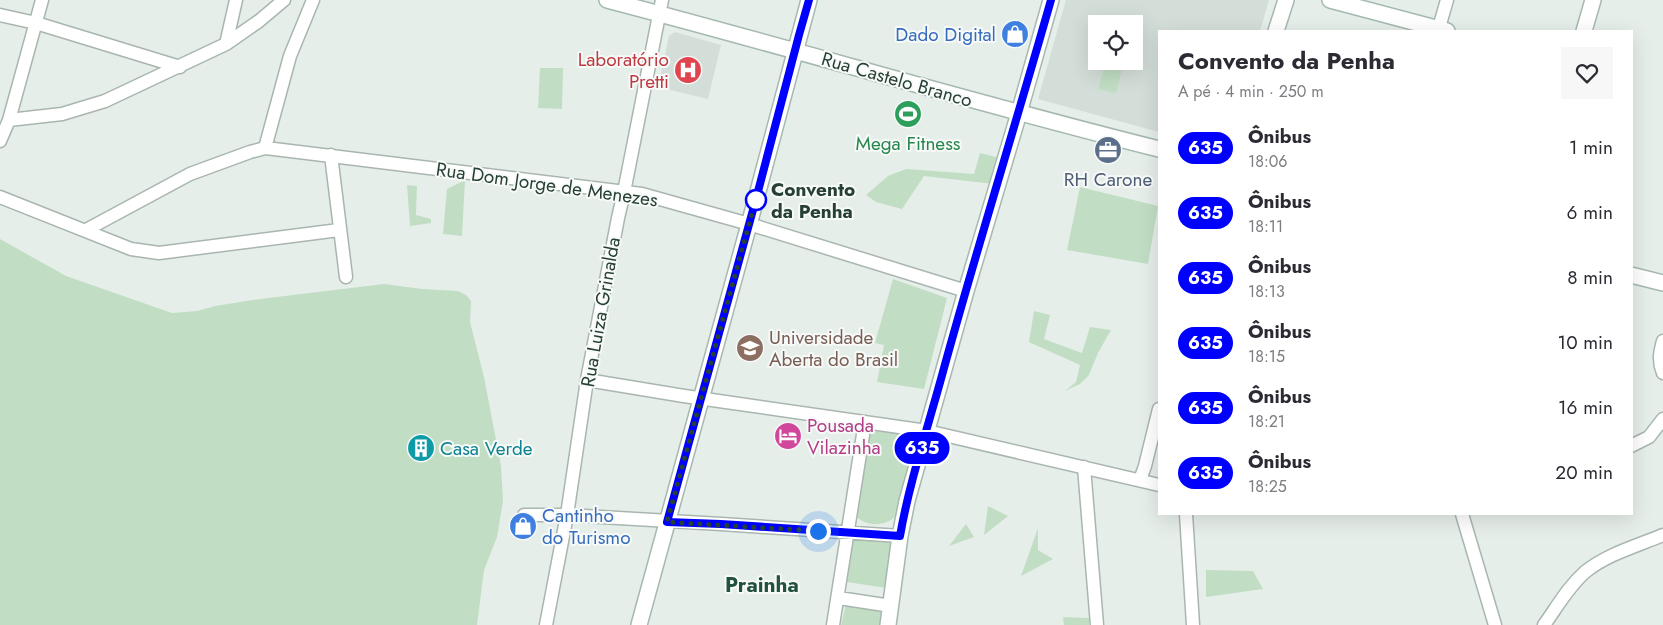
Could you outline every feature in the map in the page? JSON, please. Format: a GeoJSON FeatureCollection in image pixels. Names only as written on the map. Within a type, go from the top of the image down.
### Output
{"type":"FeatureCollection","features":[{"type":"Feature","properties":{"kind":"main road","name":"Rua Castelo Branco"},"geometry":{"type":"LineString","coordinates":[[607,0],[660,7],[795,50],[1019,114],[1158,149]]}},
{"type":"Feature","properties":{"kind":"main road"},"geometry":{"type":"LineString","coordinates":[[638,625],[809,0]]}},
{"type":"Feature","properties":{"kind":"main road"},"geometry":{"type":"LineString","coordinates":[[888,625],[900,536],[907,501],[1050,0]]}},
{"type":"Feature","properties":{"kind":"main road"},"geometry":{"type":"LineString","coordinates":[[1276,30],[1286,0]]}},
{"type":"Feature","properties":{"kind":"main road"},"geometry":{"type":"LineString","coordinates":[[1330,0],[1441,30]]}},
{"type":"Feature","properties":{"kind":"main road"},"geometry":{"type":"LineString","coordinates":[[1584,30],[1593,0]]}},
{"type":"Feature","properties":{"kind":"main road"},"geometry":{"type":"LineString","coordinates":[[1633,276],[1663,283]]}},
{"type":"Feature","properties":{"kind":"street"},"geometry":{"type":"LineString","coordinates":[[0,141],[9,120],[42,0]]}},
{"type":"Feature","properties":{"kind":"street"},"geometry":{"type":"LineString","coordinates":[[226,44],[236,0]]}},
{"type":"Feature","properties":{"kind":"street"},"geometry":{"type":"LineString","coordinates":[[9,120],[62,114],[106,101],[226,44],[260,21],[284,0]]}},
{"type":"Feature","properties":{"kind":"street"},"geometry":{"type":"LineString","coordinates":[[86,230],[190,174],[266,148],[290,56],[314,0]]}},
{"type":"Feature","properties":{"kind":"street"},"geometry":{"type":"LineString","coordinates":[[1441,30],[1447,0]]}},
{"type":"Feature","properties":{"kind":"street","name":"Rua Luiza Grinalda"},"geometry":{"type":"LineString","coordinates":[[546,625],[567,516],[587,380],[660,7]]}},
{"type":"Feature","properties":{"kind":"street"},"geometry":{"type":"LineString","coordinates":[[0,15],[36,23],[180,67]]}},
{"type":"Feature","properties":{"kind":"street","name":"Rua Dom Jorge de Menezes"},"geometry":{"type":"LineString","coordinates":[[266,148],[642,194],[749,224],[966,291]]}},
{"type":"Feature","properties":{"kind":"street"},"geometry":{"type":"LineString","coordinates":[[331,155],[346,277]]}},
{"type":"Feature","properties":{"kind":"street"},"geometry":{"type":"LineString","coordinates":[[0,197],[131,249],[159,253],[339,230]]}},
{"type":"Feature","properties":{"kind":"street"},"geometry":{"type":"LineString","coordinates":[[1663,340],[1659,357],[1663,372]]}},
{"type":"Feature","properties":{"kind":"street"},"geometry":{"type":"LineString","coordinates":[[587,380],[927,431],[1158,485]]}},
{"type":"Feature","properties":{"kind":"street"},"geometry":{"type":"LineString","coordinates":[[1140,480],[1158,413]]}},
{"type":"Feature","properties":{"kind":"street"},"geometry":{"type":"LineString","coordinates":[[1633,445],[1648,437],[1656,430],[1663,419]]}},
{"type":"Feature","properties":{"kind":"street"},"geometry":{"type":"LineString","coordinates":[[833,625],[839,598],[865,422]]}},
{"type":"Feature","properties":{"kind":"street"},"geometry":{"type":"LineString","coordinates":[[1084,468],[1097,625]]}},
{"type":"Feature","properties":{"kind":"street"},"geometry":{"type":"LineString","coordinates":[[524,515],[900,536]]}},
{"type":"Feature","properties":{"kind":"street"},"geometry":{"type":"LineString","coordinates":[[1186,515],[1193,625]]}},
{"type":"Feature","properties":{"kind":"street"},"geometry":{"type":"LineString","coordinates":[[1462,515],[1495,625]]}},
{"type":"Feature","properties":{"kind":"street"},"geometry":{"type":"LineString","coordinates":[[1544,625],[1570,588],[1586,572],[1603,561],[1663,535]]}},
{"type":"Feature","properties":{"kind":"street"},"geometry":{"type":"LineString","coordinates":[[839,598],[891,606]]}},
{"type":"Feature","properties":{"kind":"shaded area"},"geometry":{"type":"Polygon","coordinates":[[[1066,0],[1269,0],[1260,30],[1158,30],[1158,132],[1038,99],[1066,0]]]}},
{"type":"Feature","properties":{"kind":"shaded area","name":"Laboratório Pretti"},"geometry":{"type":"Polygon","coordinates":[[[675,32],[721,45],[708,99],[658,87],[669,36],[675,32]]]}},
{"type":"Feature","properties":{"kind":"green space"},"geometry":{"type":"Polygon","coordinates":[[[540,68],[563,68],[562,109],[538,108],[540,68]]]}},
{"type":"Feature","properties":{"kind":"green space"},"geometry":{"type":"Polygon","coordinates":[[[1103,70],[1122,70],[1116,93],[1098,89],[1103,70]]]}},
{"type":"Feature","properties":{"kind":"green space"},"geometry":{"type":"Polygon","coordinates":[[[980,153],[996,157],[994,184],[924,176],[902,209],[876,202],[866,195],[888,176],[906,169],[974,174],[980,153]]]}},
{"type":"Feature","properties":{"kind":"green space"},"geometry":{"type":"Polygon","coordinates":[[[465,180],[462,236],[443,234],[447,189],[465,180]]]}},
{"type":"Feature","properties":{"kind":"green space"},"geometry":{"type":"Polygon","coordinates":[[[407,185],[417,186],[416,215],[431,219],[431,223],[410,226],[407,185]]]}},
{"type":"Feature","properties":{"kind":"green space"},"geometry":{"type":"Polygon","coordinates":[[[1080,187],[1158,206],[1148,264],[1067,250],[1080,187]]]}},
{"type":"Feature","properties":{"kind":"green space"},"geometry":{"type":"Polygon","coordinates":[[[0,239],[66,276],[172,313],[197,311],[215,306],[260,299],[384,284],[458,291],[466,295],[471,301],[470,322],[484,377],[501,466],[503,501],[497,537],[484,570],[477,625],[0,625],[0,239]]]}},
{"type":"Feature","properties":{"kind":"green space"},"geometry":{"type":"Polygon","coordinates":[[[893,279],[947,298],[924,389],[877,382],[884,345],[875,343],[893,279]]]}},
{"type":"Feature","properties":{"kind":"green space"},"geometry":{"type":"Polygon","coordinates":[[[1034,311],[1050,315],[1044,339],[1082,353],[1090,327],[1111,330],[1098,353],[1089,375],[1080,384],[1065,391],[1076,382],[1080,365],[1029,342],[1034,311]]]}},
{"type":"Feature","properties":{"kind":"green space"},"geometry":{"type":"Polygon","coordinates":[[[875,431],[909,435],[914,440],[895,516],[892,520],[881,524],[864,522],[856,515],[869,434],[875,431]]]}},
{"type":"Feature","properties":{"kind":"green space"},"geometry":{"type":"Polygon","coordinates":[[[988,506],[1008,516],[984,535],[988,506]]]}},
{"type":"Feature","properties":{"kind":"green space"},"geometry":{"type":"Polygon","coordinates":[[[966,524],[974,537],[949,546],[966,524]]]}},
{"type":"Feature","properties":{"kind":"green space"},"geometry":{"type":"Polygon","coordinates":[[[1038,528],[1038,550],[1053,559],[1021,576],[1038,528]]]}},
{"type":"Feature","properties":{"kind":"green space"},"geometry":{"type":"Polygon","coordinates":[[[853,536],[893,540],[886,588],[847,582],[853,536]]]}},
{"type":"Feature","properties":{"kind":"green space"},"geometry":{"type":"Polygon","coordinates":[[[1206,570],[1253,571],[1263,589],[1206,597],[1206,570]]]}},
{"type":"Feature","properties":{"kind":"green space"},"geometry":{"type":"Polygon","coordinates":[[[846,604],[882,611],[879,625],[841,625],[846,604]]]}},
{"type":"Feature","properties":{"kind":"green space"},"geometry":{"type":"Polygon","coordinates":[[[1063,617],[1089,618],[1089,625],[1064,625],[1063,617]]]}},
{"type":"Feature","properties":{"kind":"bus line","name":"635"},"geometry":{"type":"LineString","coordinates":[[809,0],[667,522],[900,536],[907,501],[961,308],[1051,0]]}},
{"type":"Feature","properties":{"kind":"place","name":"Dado Digital"},"geometry":{"type":"Point","coordinates":[1015,34]}},
{"type":"Feature","properties":{"kind":"place","name":"Laboratório Pretti"},"geometry":{"type":"Point","coordinates":[688,70]}},
{"type":"Feature","properties":{"kind":"place","name":"Mega Fitness"},"geometry":{"type":"Point","coordinates":[908,114]}},
{"type":"Feature","properties":{"kind":"place","name":"RH Carone"},"geometry":{"type":"Point","coordinates":[1108,150]}},
{"type":"Feature","properties":{"kind":"place","name":"Convento da Penha"},"geometry":{"type":"Point","coordinates":[756,200]}},
{"type":"Feature","properties":{"kind":"place","name":"Universidade Aberta do Brasil"},"geometry":{"type":"Point","coordinates":[750,348]}},
{"type":"Feature","properties":{"kind":"place","name":"Pousada Vilazinha"},"geometry":{"type":"Point","coordinates":[788,436]}},
{"type":"Feature","properties":{"kind":"place","name":"Casa Verde"},"geometry":{"type":"Point","coordinates":[421,448]}},
{"type":"Feature","properties":{"kind":"place","name":"Cantinho do Turismo"},"geometry":{"type":"Point","coordinates":[523,526]}},
{"type":"Feature","properties":{"kind":"district","name":"Prainha"},"geometry":{"type":"Point","coordinates":[762,585]}},
{"type":"Feature","properties":{"kind":"route"},"geometry":{"type":"LineString","coordinates":[[756,200],[667,522],[818,531]]}}]}
